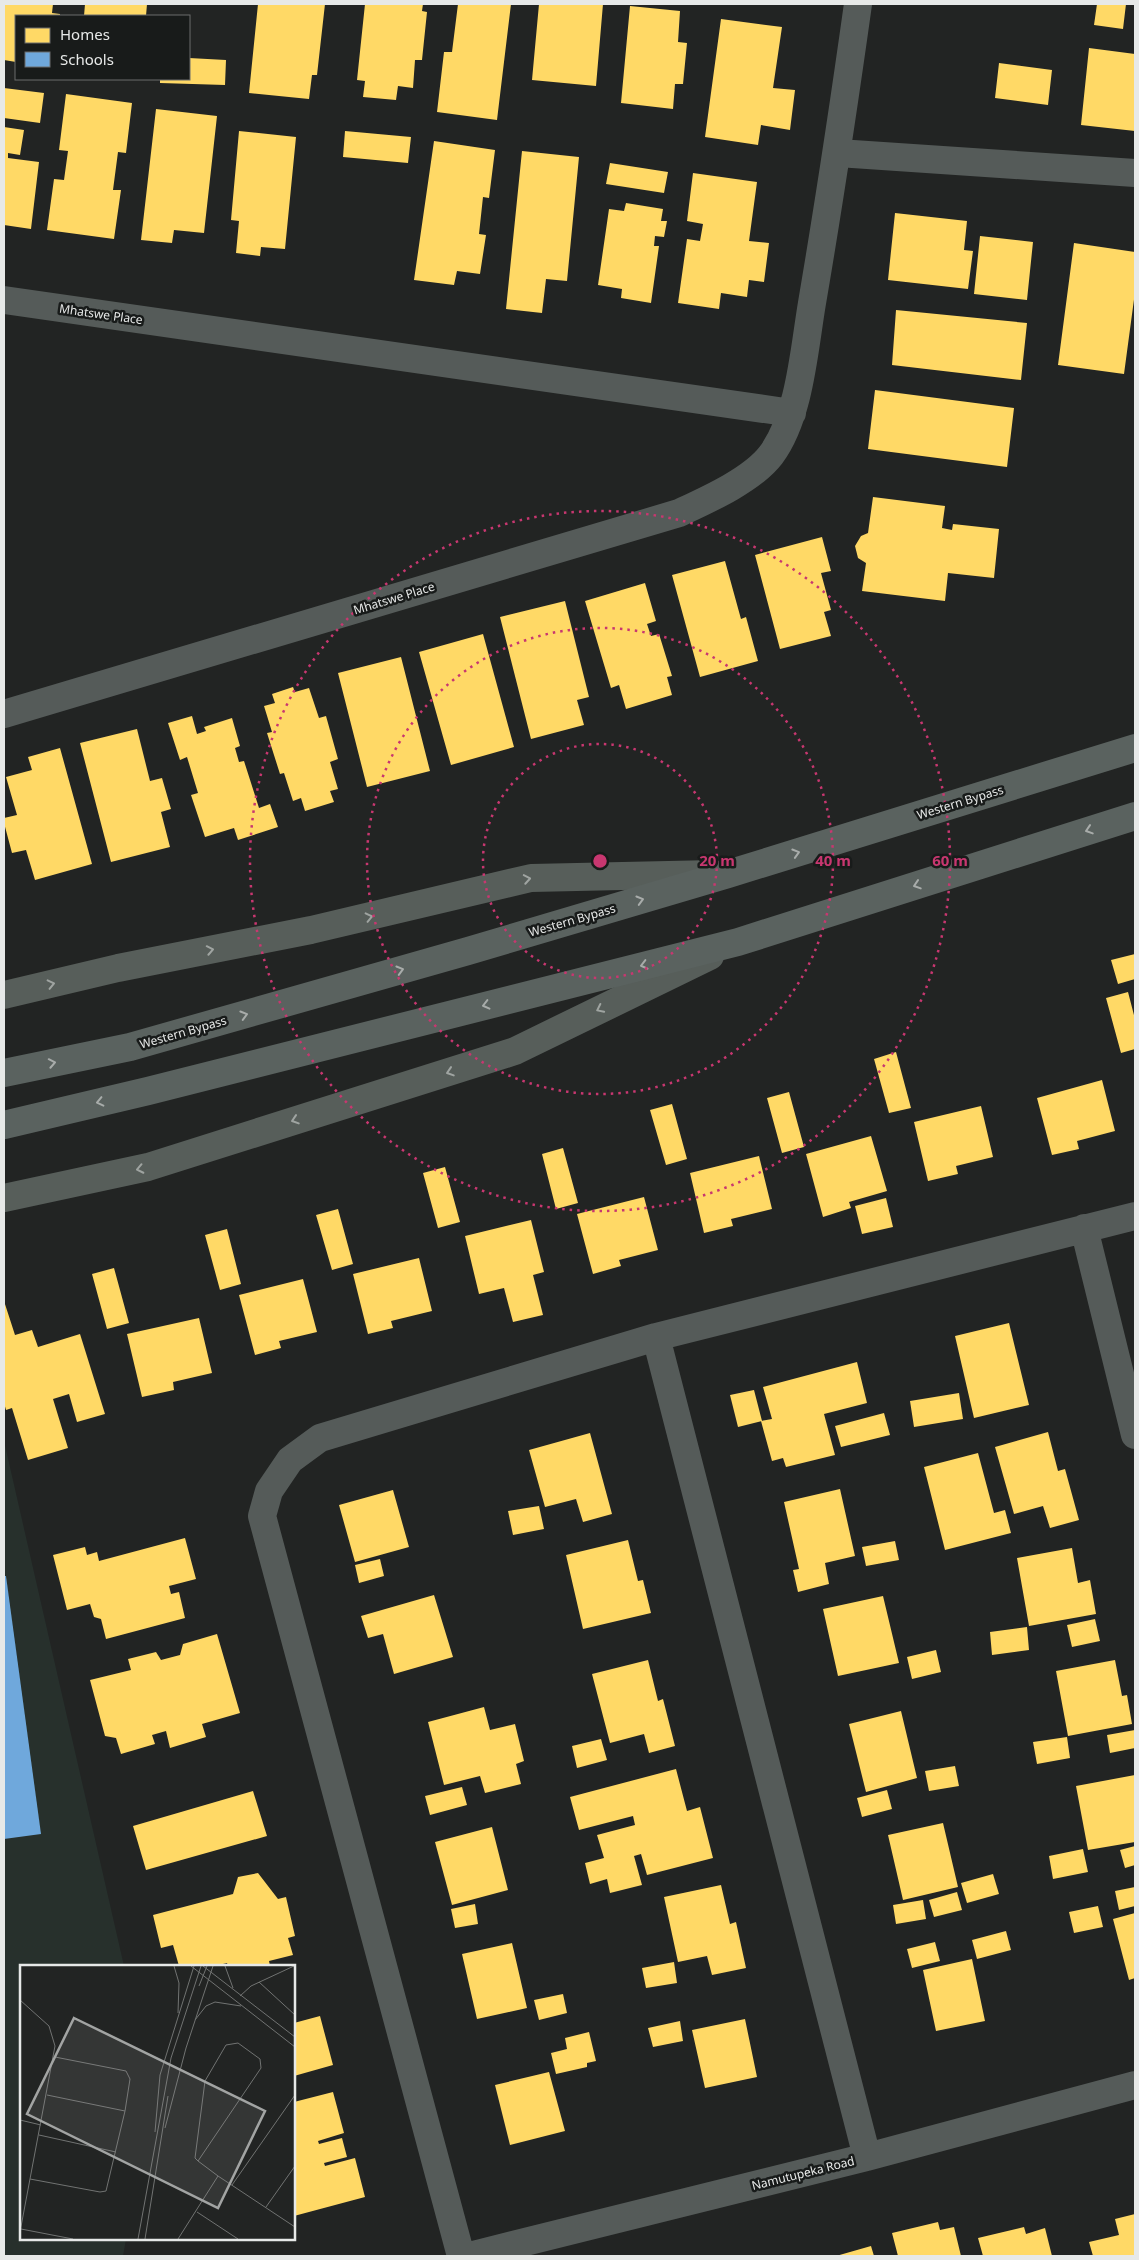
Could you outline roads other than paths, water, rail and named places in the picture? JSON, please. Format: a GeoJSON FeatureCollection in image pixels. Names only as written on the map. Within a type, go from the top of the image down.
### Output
{"type":"FeatureCollection","features":[{"type":"Feature","properties":{"kind":"highway","name":"Western Bypass"},"geometry":{"type":"LineString","coordinates":[[4,1073],[130,1047],[728,874],[1135,748]]}},
{"type":"Feature","properties":{"kind":"highway"},"geometry":{"type":"LineString","coordinates":[[4,1125],[148,1091],[738,942],[1135,816]]}},
{"type":"Feature","properties":{"kind":"street"},"geometry":{"type":"LineString","coordinates":[[792,413],[838,153],[858,4]]}},
{"type":"Feature","properties":{"kind":"street"},"geometry":{"type":"LineString","coordinates":[[838,153],[1135,173]]}},
{"type":"Feature","properties":{"kind":"street","name":"Mhatswe Place"},"geometry":{"type":"LineString","coordinates":[[4,300],[792,413],[771,455],[746,477],[713,498],[679,513],[4,714]]}},
{"type":"Feature","properties":{"kind":"street"},"geometry":{"type":"LineString","coordinates":[[4,996],[118,968],[311,930],[531,878],[728,874]]}},
{"type":"Feature","properties":{"kind":"street"},"geometry":{"type":"LineString","coordinates":[[4,1198],[148,1167],[515,1051],[738,942]]}},
{"type":"Feature","properties":{"kind":"street"},"geometry":{"type":"LineString","coordinates":[[461,2256],[262,1516],[269,1491],[290,1460],[320,1438],[656,1337],[1135,1216]]}},
{"type":"Feature","properties":{"kind":"street"},"geometry":{"type":"LineString","coordinates":[[1084,1228],[1135,1435]]}},
{"type":"Feature","properties":{"kind":"street"},"geometry":{"type":"LineString","coordinates":[[656,1337],[867,2157]]}},
{"type":"Feature","properties":{"kind":"street","name":"Namutupeka Road"},"geometry":{"type":"LineString","coordinates":[[469,2256],[867,2157],[1135,2085]]}}]}
